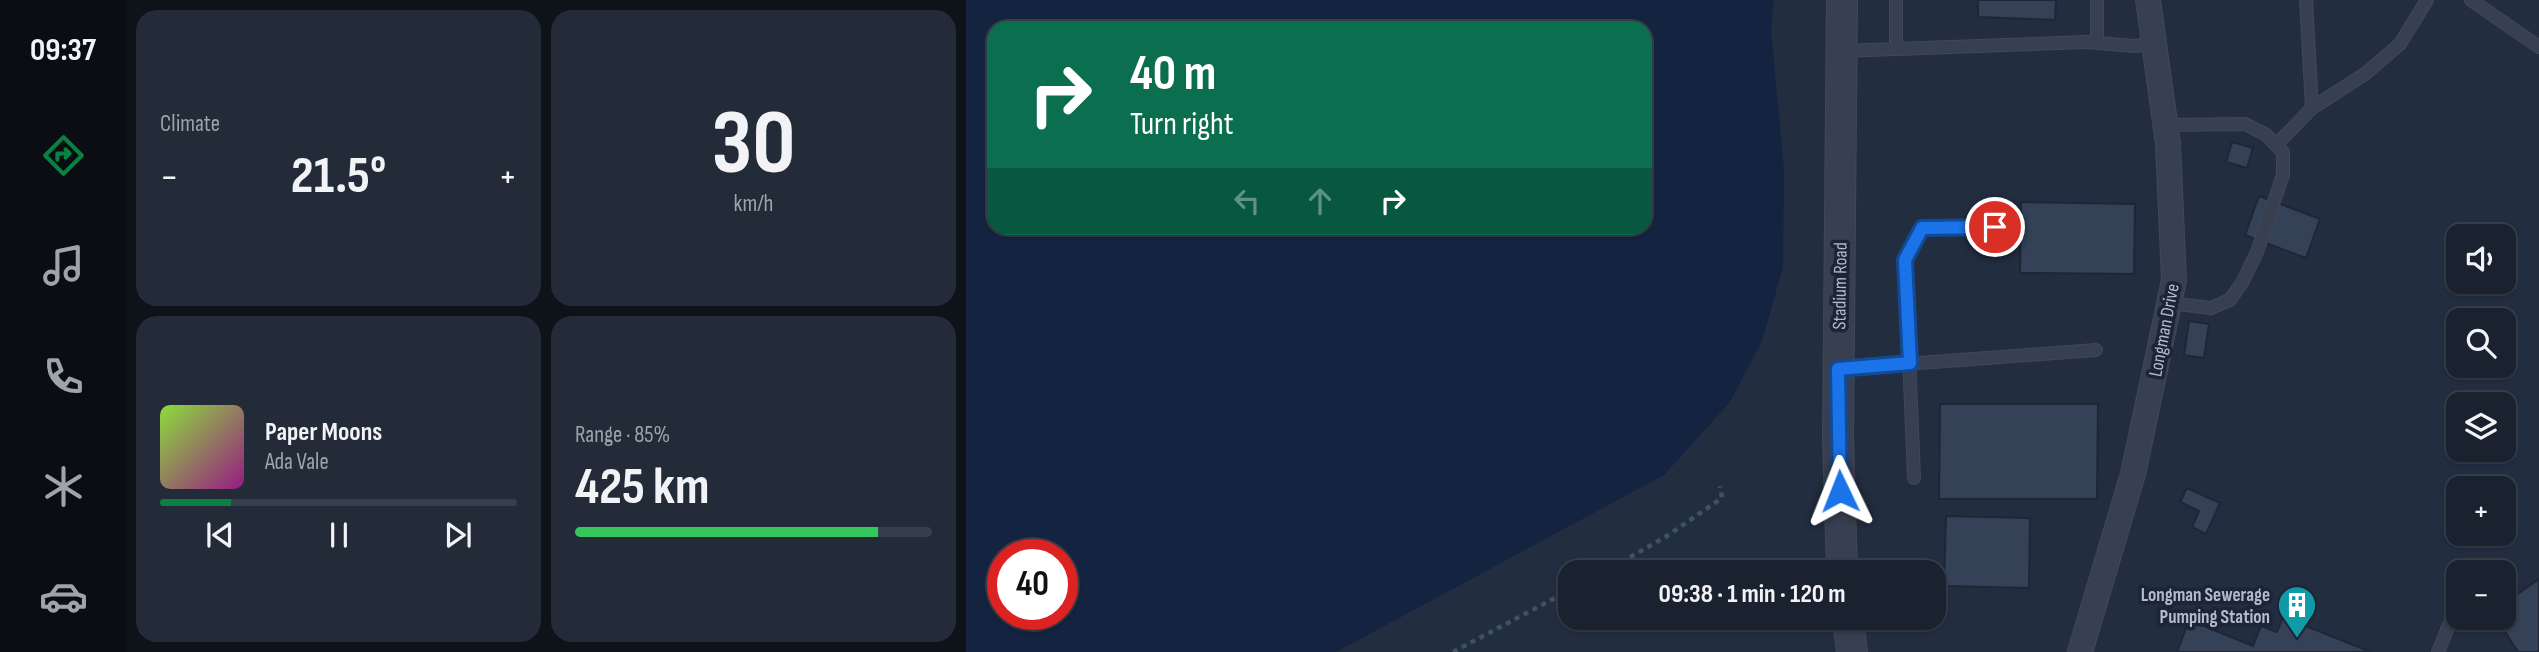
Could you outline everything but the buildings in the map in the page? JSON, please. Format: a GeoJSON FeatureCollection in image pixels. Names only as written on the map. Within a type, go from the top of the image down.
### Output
{"type":"FeatureCollection","features":[{"type":"Feature","properties":{"kind":"street","name":"Stadium Road"},"geometry":{"type":"LineString","coordinates":[[1842,0],[1838,438],[1843,560]]}},
{"type":"Feature","properties":{"kind":"street","name":"Longman Drive"},"geometry":{"type":"LineString","coordinates":[[2080,652],[2133,474],[2174,280],[2165,125],[2148,0]]}},
{"type":"Feature","properties":{"kind":"street"},"geometry":{"type":"LineString","coordinates":[[1849,630],[1852,652]]}},
{"type":"Feature","properties":{"kind":"lane"},"geometry":{"type":"LineString","coordinates":[[1896,0],[1896,48]]}},
{"type":"Feature","properties":{"kind":"lane"},"geometry":{"type":"LineString","coordinates":[[2097,0],[2097,43]]}},
{"type":"Feature","properties":{"kind":"lane"},"geometry":{"type":"LineString","coordinates":[[2306,0],[2312,108]]}},
{"type":"Feature","properties":{"kind":"lane"},"geometry":{"type":"LineString","coordinates":[[2276,145],[2312,108],[2365,74],[2399,44],[2427,0]]}},
{"type":"Feature","properties":{"kind":"lane"},"geometry":{"type":"LineString","coordinates":[[2471,0],[2539,47]]}},
{"type":"Feature","properties":{"kind":"lane"},"geometry":{"type":"LineString","coordinates":[[1841,51],[2097,43],[2134,46],[2154,44]]}},
{"type":"Feature","properties":{"kind":"lane"},"geometry":{"type":"LineString","coordinates":[[2165,125],[2245,124],[2265,134],[2283,152],[2283,175],[2257,252],[2243,281],[2230,299],[2211,308],[2169,303]]}},
{"type":"Feature","properties":{"kind":"lane"},"geometry":{"type":"LineString","coordinates":[[1914,478],[1905,260],[1922,228],[1995,227]]}},
{"type":"Feature","properties":{"kind":"lane"},"geometry":{"type":"LineString","coordinates":[[1838,369],[2096,350]]}},
{"type":"Feature","properties":{"kind":"lane"},"geometry":{"type":"LineString","coordinates":[[2438,652],[2447,630]]}},
{"type":"Feature","properties":{"kind":"path"},"geometry":{"type":"LineString","coordinates":[[1624,560],[1694,519],[1722,498],[1720,486]]}},
{"type":"Feature","properties":{"kind":"path"},"geometry":{"type":"LineString","coordinates":[[1453,652],[1558,596]]}},
{"type":"Feature","properties":{"kind":"water"},"geometry":{"type":"Polygon","coordinates":[[[966,0],[1774,0],[1771,30],[1784,169],[1783,267],[1762,341],[1730,402],[1664,475],[1336,652],[966,652],[966,0]]]}},
{"type":"Feature","properties":{"kind":"place","name":"Longman Sewerage Pumping Station"},"geometry":{"type":"Point","coordinates":[2297,639]}},
{"type":"Feature","properties":{"kind":"route"},"geometry":{"type":"LineString","coordinates":[[1840,491],[1838,369],[1910,363],[1905,260],[1922,228],[1995,227]]}}]}
